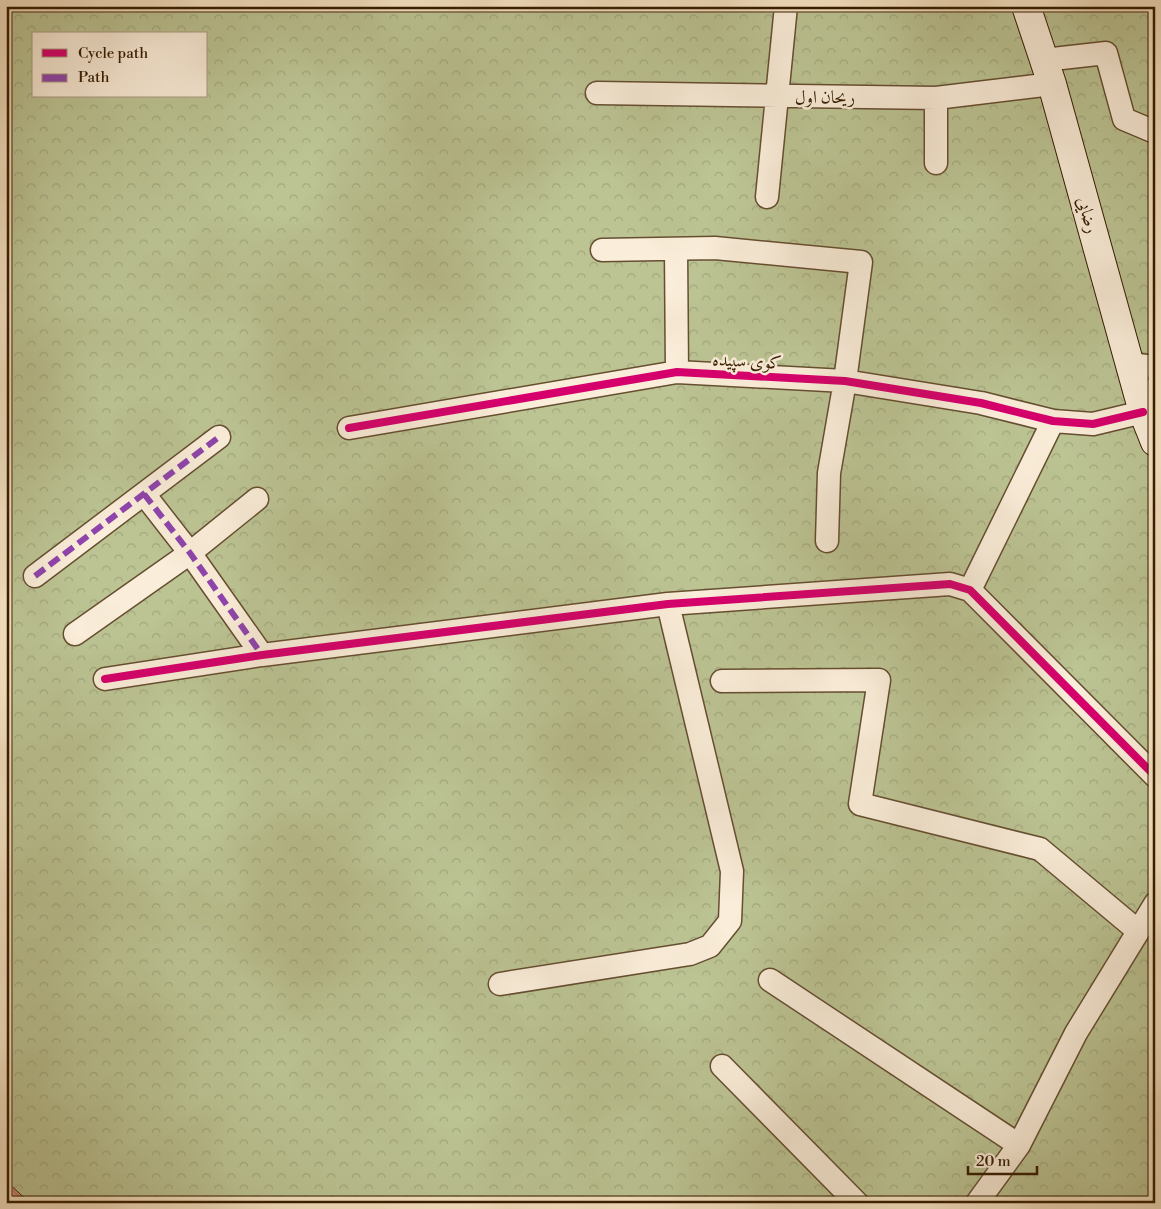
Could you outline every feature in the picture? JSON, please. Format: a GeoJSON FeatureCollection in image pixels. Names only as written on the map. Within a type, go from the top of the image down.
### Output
{"type":"FeatureCollection","features":[{"type":"Feature","properties":{"kind":"main road","name":"رضایی"},"geometry":{"type":"LineString","coordinates":[[1026,6],[1142,365],[1150,427]]}},
{"type":"Feature","properties":{"kind":"street"},"geometry":{"type":"LineString","coordinates":[[767,197],[786,6]]}},
{"type":"Feature","properties":{"kind":"street","name":"ریحان اول"},"geometry":{"type":"LineString","coordinates":[[597,93],[936,98],[1048,72],[1106,53],[1124,119],[1155,132]]}},
{"type":"Feature","properties":{"kind":"street"},"geometry":{"type":"LineString","coordinates":[[936,98],[936,163]]}},
{"type":"Feature","properties":{"kind":"street"},"geometry":{"type":"LineString","coordinates":[[602,250],[715,248],[861,262],[845,382],[829,473],[827,541]]}},
{"type":"Feature","properties":{"kind":"street"},"geometry":{"type":"LineString","coordinates":[[676,250],[678,372]]}},
{"type":"Feature","properties":{"kind":"street","name":"کوی سپیده"},"geometry":{"type":"LineString","coordinates":[[349,428],[678,372],[845,382],[981,403],[1053,421],[1150,427]]}},
{"type":"Feature","properties":{"kind":"street"},"geometry":{"type":"LineString","coordinates":[[970,590],[1053,421]]}},
{"type":"Feature","properties":{"kind":"street"},"geometry":{"type":"LineString","coordinates":[[35,576],[219,437]]}},
{"type":"Feature","properties":{"kind":"street"},"geometry":{"type":"LineString","coordinates":[[144,494],[190,553],[262,655]]}},
{"type":"Feature","properties":{"kind":"street"},"geometry":{"type":"LineString","coordinates":[[75,634],[190,553],[257,499]]}},
{"type":"Feature","properties":{"kind":"street"},"geometry":{"type":"LineString","coordinates":[[105,679],[262,655],[668,604],[950,584],[970,590],[1155,776]]}},
{"type":"Feature","properties":{"kind":"street"},"geometry":{"type":"LineString","coordinates":[[500,984],[690,954],[710,946],[730,921],[732,871],[668,604]]}},
{"type":"Feature","properties":{"kind":"street"},"geometry":{"type":"LineString","coordinates":[[722,681],[879,680],[860,804],[1040,849],[1138,931]]}},
{"type":"Feature","properties":{"kind":"street"},"geometry":{"type":"LineString","coordinates":[[977,1203],[1018,1146],[1076,1033],[1155,904]]}},
{"type":"Feature","properties":{"kind":"street"},"geometry":{"type":"LineString","coordinates":[[770,980],[1018,1146]]}},
{"type":"Feature","properties":{"kind":"street"},"geometry":{"type":"LineString","coordinates":[[722,1066],[857,1203]]}},
{"type":"Feature","properties":{"kind":"green space"},"geometry":{"type":"Polygon","coordinates":[[[6,6],[1155,6],[1155,1203],[6,1203],[6,6]]]}},
{"type":"Feature","properties":{"kind":"building"},"geometry":{"type":"Polygon","coordinates":[[[6,1181],[30,1203],[6,1203],[6,1181]]]}},
{"type":"Feature","properties":{"kind":"marked path"},"geometry":{"type":"LineString","coordinates":[[35,576],[219,437]]}},
{"type":"Feature","properties":{"kind":"marked path"},"geometry":{"type":"LineString","coordinates":[[144,494],[190,553],[262,655]]}},
{"type":"Feature","properties":{"kind":"cycle path"},"geometry":{"type":"LineString","coordinates":[[349,428],[677,372],[845,381],[981,403],[1053,421],[1093,424],[1143,412]]}},
{"type":"Feature","properties":{"kind":"cycle path"},"geometry":{"type":"LineString","coordinates":[[105,679],[262,655],[668,604],[950,584],[970,590],[1155,776]]}}]}
